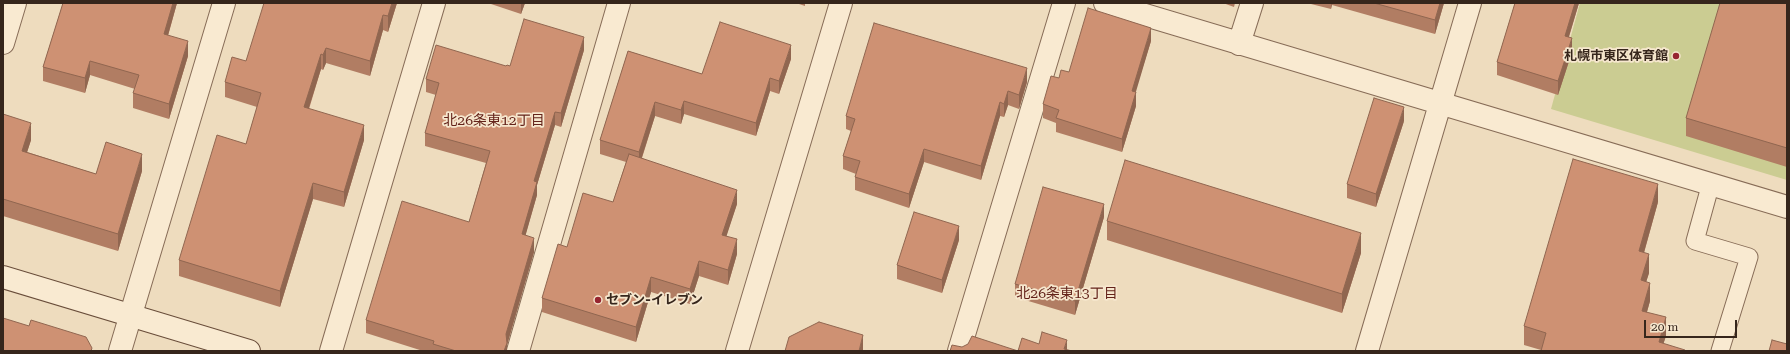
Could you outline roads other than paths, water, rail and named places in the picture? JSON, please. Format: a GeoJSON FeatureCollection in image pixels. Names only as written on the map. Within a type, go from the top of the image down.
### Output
{"type":"FeatureCollection","features":[{"type":"Feature","properties":{"kind":"street"},"geometry":{"type":"LineString","coordinates":[[3,44],[15,3]]}},
{"type":"Feature","properties":{"kind":"street"},"geometry":{"type":"LineString","coordinates":[[120,351],[224,3]]}},
{"type":"Feature","properties":{"kind":"street"},"geometry":{"type":"LineString","coordinates":[[331,351],[434,3]]}},
{"type":"Feature","properties":{"kind":"street"},"geometry":{"type":"LineString","coordinates":[[518,351],[619,3]]}},
{"type":"Feature","properties":{"kind":"street"},"geometry":{"type":"LineString","coordinates":[[737,351],[841,3]]}},
{"type":"Feature","properties":{"kind":"street"},"geometry":{"type":"LineString","coordinates":[[959,351],[1064,3]]}},
{"type":"Feature","properties":{"kind":"street"},"geometry":{"type":"LineString","coordinates":[[1105,3],[1440,104],[1711,183],[1787,207]]}},
{"type":"Feature","properties":{"kind":"street"},"geometry":{"type":"LineString","coordinates":[[1239,44],[1252,3]]}},
{"type":"Feature","properties":{"kind":"street"},"geometry":{"type":"LineString","coordinates":[[1367,351],[1470,3]]}},
{"type":"Feature","properties":{"kind":"street"},"geometry":{"type":"LineString","coordinates":[[3,277],[249,351]]}},
{"type":"Feature","properties":{"kind":"lane"},"geometry":{"type":"LineString","coordinates":[[1711,183],[1694,241],[1749,257],[1720,351]]}},
{"type":"Feature","properties":{"kind":"place","name":"札幌市東区体育館"},"geometry":{"type":"Point","coordinates":[1676,56]}},
{"type":"Feature","properties":{"kind":"place","name":"セブン-イレブン"},"geometry":{"type":"Point","coordinates":[598,300]}},
{"type":"Feature","properties":{"kind":"district","name":"北26条東12丁目"},"geometry":{"type":"Point","coordinates":[494,121]}},
{"type":"Feature","properties":{"kind":"district","name":"北26条東13丁目"},"geometry":{"type":"Point","coordinates":[1067,294]}}]}
